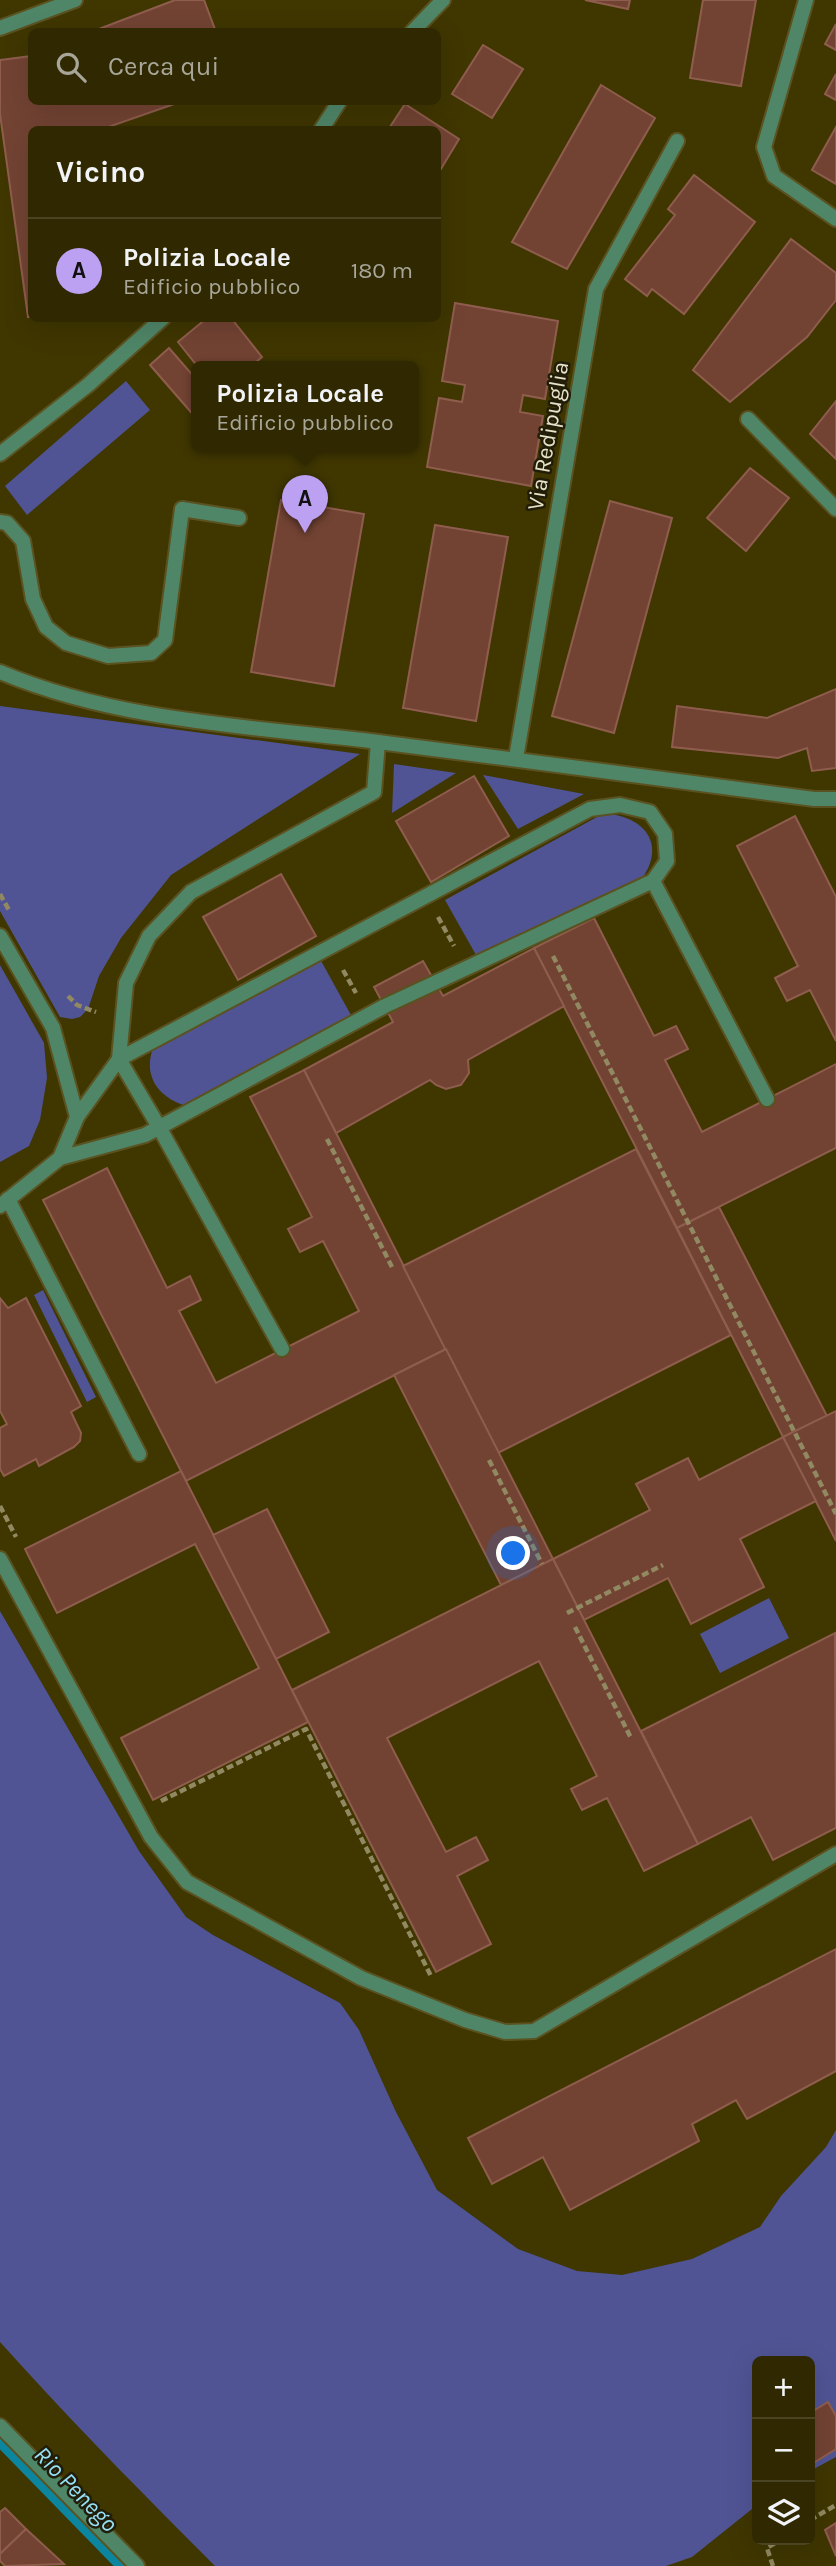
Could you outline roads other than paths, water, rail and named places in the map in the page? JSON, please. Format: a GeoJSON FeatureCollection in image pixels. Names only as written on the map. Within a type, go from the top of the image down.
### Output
{"type":"FeatureCollection","features":[{"type":"Feature","properties":{"kind":"street"},"geometry":{"type":"LineString","coordinates":[[0,28],[75,0]]}},
{"type":"Feature","properties":{"kind":"street"},"geometry":{"type":"LineString","coordinates":[[416,28],[443,0]]}},
{"type":"Feature","properties":{"kind":"street"},"geometry":{"type":"LineString","coordinates":[[806,0],[764,147],[774,176],[836,219]]}},
{"type":"Feature","properties":{"kind":"street"},"geometry":{"type":"LineString","coordinates":[[324,126],[337,105]]}},
{"type":"Feature","properties":{"kind":"street","name":"Via Redipuglia"},"geometry":{"type":"LineString","coordinates":[[516,758],[596,289],[677,141]]}},
{"type":"Feature","properties":{"kind":"street"},"geometry":{"type":"LineString","coordinates":[[0,454],[88,385],[159,322]]}},
{"type":"Feature","properties":{"kind":"street"},"geometry":{"type":"LineString","coordinates":[[748,419],[836,509]]}},
{"type":"Feature","properties":{"kind":"street"},"geometry":{"type":"LineString","coordinates":[[0,522],[7,523],[23,541],[33,599],[46,627],[66,643],[108,656],[151,653],[165,640],[182,509],[239,518]]}},
{"type":"Feature","properties":{"kind":"street"},"geometry":{"type":"LineString","coordinates":[[0,672],[33,686],[152,715],[516,758],[814,799],[836,799]]}},
{"type":"Feature","properties":{"kind":"street"},"geometry":{"type":"LineString","coordinates":[[282,1349],[119,1059],[126,983],[149,936],[191,892],[374,792],[378,742]]}},
{"type":"Feature","properties":{"kind":"street"},"geometry":{"type":"LineString","coordinates":[[60,1158],[77,1117],[119,1059],[590,809],[620,805],[650,812],[665,834],[667,861],[653,881],[368,1016],[145,1135],[60,1158],[4,1203],[139,1454]]}},
{"type":"Feature","properties":{"kind":"street"},"geometry":{"type":"LineString","coordinates":[[653,881],[767,1099]]}},
{"type":"Feature","properties":{"kind":"street"},"geometry":{"type":"LineString","coordinates":[[0,936],[52,1028],[77,1117]]}},
{"type":"Feature","properties":{"kind":"street"},"geometry":{"type":"LineString","coordinates":[[0,1559],[151,1837],[187,1882],[361,1978],[450,2013],[505,2032],[534,2031],[836,1854]]}},
{"type":"Feature","properties":{"kind":"street"},"geometry":{"type":"LineString","coordinates":[[0,2426],[137,2566]]}},
{"type":"Feature","properties":{"kind":"waterway","name":"Rio Penego"},"geometry":{"type":"LineString","coordinates":[[0,2441],[122,2566]]}},
{"type":"Feature","properties":{"kind":"place","name":"Polizia Locale"},"geometry":{"type":"Point","coordinates":[305,533]}}]}
